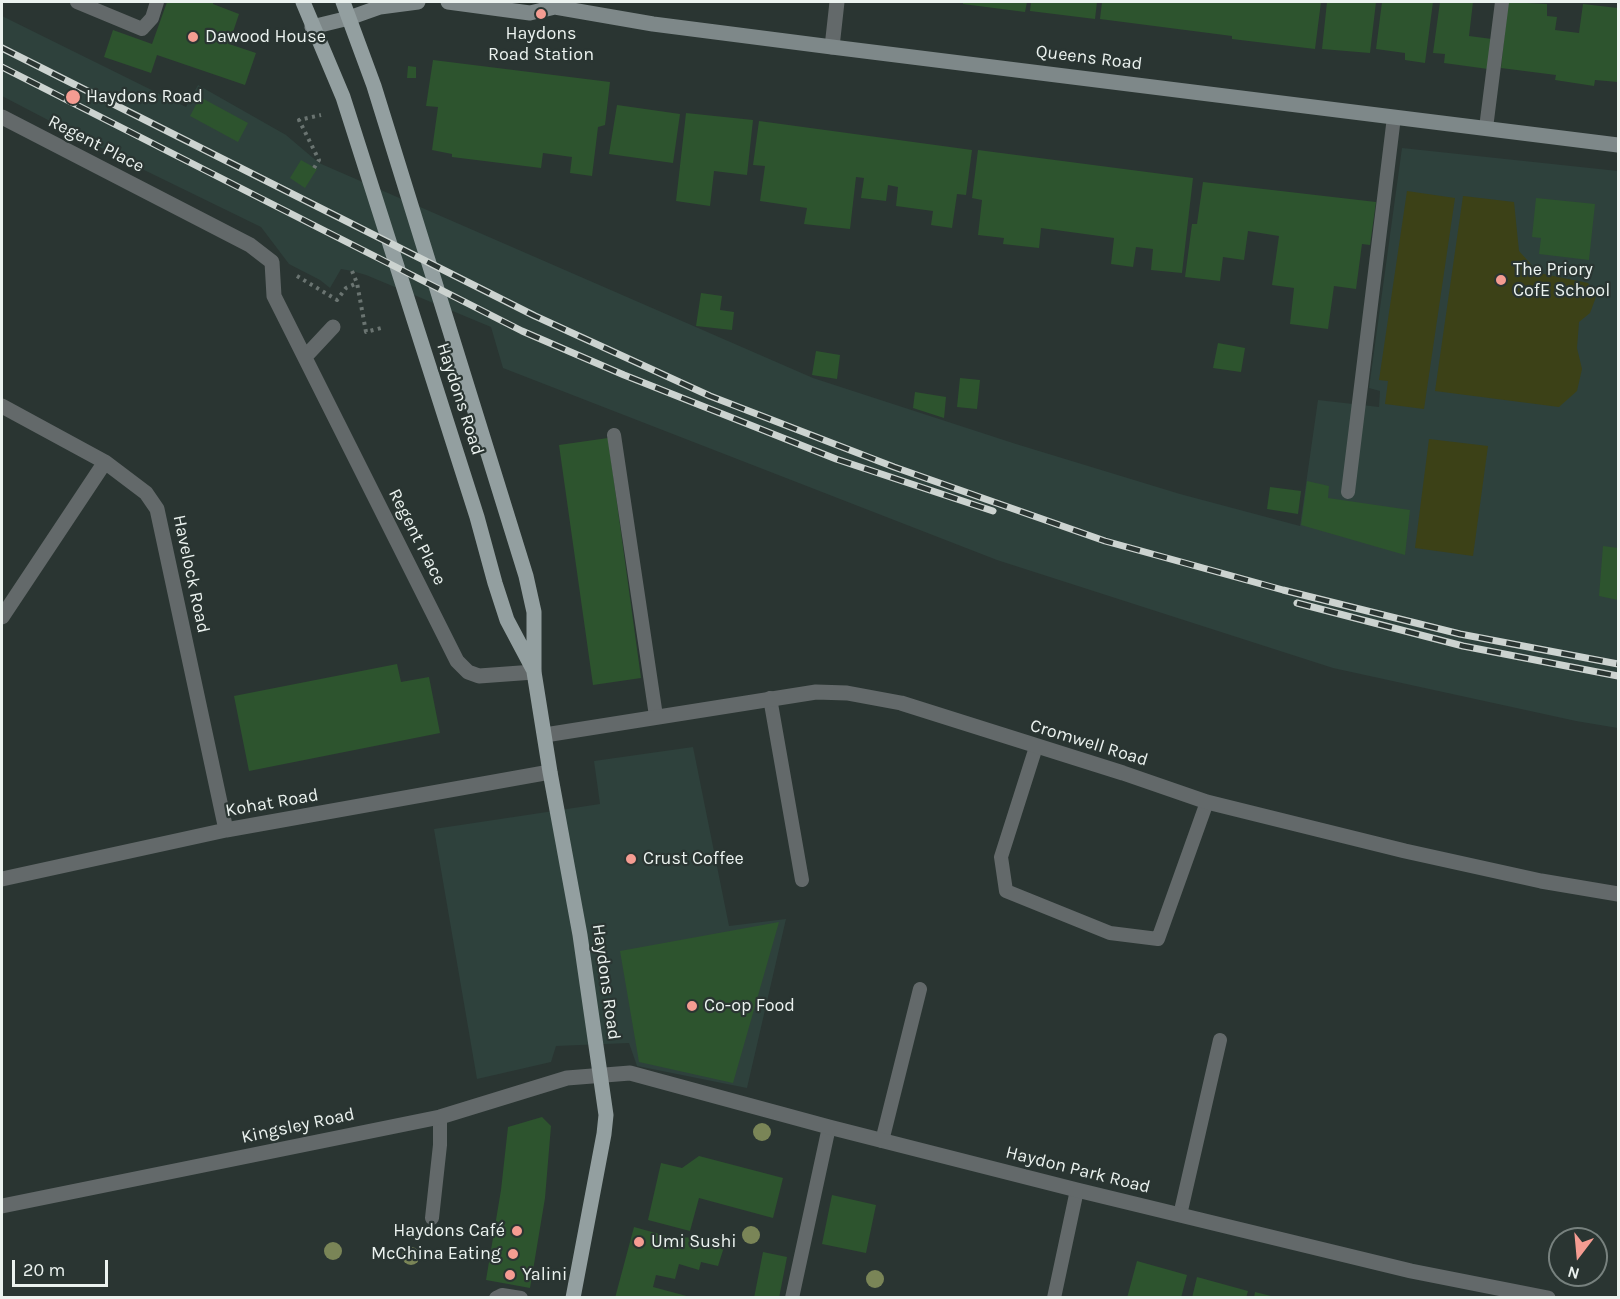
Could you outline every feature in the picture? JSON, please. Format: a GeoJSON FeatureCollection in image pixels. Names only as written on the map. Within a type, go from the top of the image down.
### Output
{"type":"FeatureCollection","features":[{"type":"Feature","properties":{"kind":"main road","name":"Haydons Road"},"geometry":{"type":"LineString","coordinates":[[303,2],[343,97],[477,517],[507,620],[534,672]]}},
{"type":"Feature","properties":{"kind":"main road","name":"Haydons Road"},"geometry":{"type":"LineString","coordinates":[[343,2],[374,86],[526,576],[534,612],[534,672],[580,935],[606,1115],[573,1298]]}},
{"type":"Feature","properties":{"kind":"street"},"geometry":{"type":"LineString","coordinates":[[312,27],[349,18],[380,7],[418,2]]}},
{"type":"Feature","properties":{"kind":"street","name":"Queens Road"},"geometry":{"type":"LineString","coordinates":[[448,2],[530,13],[551,4],[653,24],[1618,144]]}},
{"type":"Feature","properties":{"kind":"street"},"geometry":{"type":"LineString","coordinates":[[832,47],[837,2]]}},
{"type":"Feature","properties":{"kind":"street","name":"Regent Place"},"geometry":{"type":"LineString","coordinates":[[2,117],[250,245],[272,262],[274,296],[457,661],[468,672],[478,676],[534,672]]}},
{"type":"Feature","properties":{"kind":"street"},"geometry":{"type":"LineString","coordinates":[[305,357],[333,327]]}},
{"type":"Feature","properties":{"kind":"street","name":"Havelock Road"},"geometry":{"type":"LineString","coordinates":[[2,406],[105,462],[146,493],[157,509],[226,830]]}},
{"type":"Feature","properties":{"kind":"street"},"geometry":{"type":"LineString","coordinates":[[2,617],[105,462]]}},
{"type":"Feature","properties":{"kind":"street","name":"Cromwell Road"},"geometry":{"type":"LineString","coordinates":[[544,735],[770,698],[816,692],[847,693],[890,701],[1123,773],[1207,802],[1405,851],[1541,881],[1618,894]]}},
{"type":"Feature","properties":{"kind":"street","name":"Kohat Road"},"geometry":{"type":"LineString","coordinates":[[2,879],[226,830],[550,772]]}},
{"type":"Feature","properties":{"kind":"street","name":"Haydon Park Road"},"geometry":{"type":"LineString","coordinates":[[600,1074],[630,1073],[882,1141],[1077,1190],[1412,1271],[1548,1298]]}},
{"type":"Feature","properties":{"kind":"street","name":"Kingsley Road"},"geometry":{"type":"LineString","coordinates":[[2,1206],[440,1117],[567,1078],[600,1074]]}},
{"type":"Feature","properties":{"kind":"lane"},"geometry":{"type":"LineString","coordinates":[[76,2],[142,29],[152,18],[157,2]]}},
{"type":"Feature","properties":{"kind":"lane"},"geometry":{"type":"LineString","coordinates":[[1486,128],[1503,2]]}},
{"type":"Feature","properties":{"kind":"lane"},"geometry":{"type":"LineString","coordinates":[[1348,492],[1394,117]]}},
{"type":"Feature","properties":{"kind":"lane"},"geometry":{"type":"LineString","coordinates":[[614,435],[656,716]]}},
{"type":"Feature","properties":{"kind":"lane"},"geometry":{"type":"LineString","coordinates":[[770,698],[802,880]]}},
{"type":"Feature","properties":{"kind":"lane"},"geometry":{"type":"LineString","coordinates":[[1036,747],[1001,857],[1006,891],[1110,933],[1158,939],[1207,802]]}},
{"type":"Feature","properties":{"kind":"lane"},"geometry":{"type":"LineString","coordinates":[[882,1141],[920,988]]}},
{"type":"Feature","properties":{"kind":"lane"},"geometry":{"type":"LineString","coordinates":[[1180,1215],[1220,1040]]}},
{"type":"Feature","properties":{"kind":"lane"},"geometry":{"type":"LineString","coordinates":[[432,1218],[440,1145],[440,1117]]}},
{"type":"Feature","properties":{"kind":"lane"},"geometry":{"type":"LineString","coordinates":[[792,1298],[829,1127]]}},
{"type":"Feature","properties":{"kind":"lane"},"geometry":{"type":"LineString","coordinates":[[1054,1298],[1077,1190]]}},
{"type":"Feature","properties":{"kind":"lane"},"geometry":{"type":"LineString","coordinates":[[496,1298],[502,1295],[521,1298]]}},
{"type":"Feature","properties":{"kind":"path"},"geometry":{"type":"LineString","coordinates":[[314,168],[319,160],[299,120],[321,115]]}},
{"type":"Feature","properties":{"kind":"path"},"geometry":{"type":"LineString","coordinates":[[272,262],[337,300],[346,288],[357,283]]}},
{"type":"Feature","properties":{"kind":"path"},"geometry":{"type":"LineString","coordinates":[[352,271],[357,283],[366,332],[385,327]]}},
{"type":"Feature","properties":{"kind":"shaded area"},"geometry":{"type":"Polygon","coordinates":[[[2,16],[186,107],[198,85],[286,135],[319,163],[813,378],[1180,494],[1300,526],[1318,400],[1379,407],[1380,391],[1369,388],[1402,148],[1618,171],[1618,728],[1576,721],[1333,668],[997,560],[503,368],[491,327],[352,271],[341,269],[330,288],[320,280],[289,264],[261,227],[140,168],[2,96],[2,16]]]}},
{"type":"Feature","properties":{"kind":"shaded area"},"geometry":{"type":"Polygon","coordinates":[[[693,747],[729,926],[786,919],[747,1088],[637,1066],[629,1043],[556,1046],[551,1062],[477,1079],[434,829],[600,804],[594,761],[693,747]]]}},
{"type":"Feature","properties":{"kind":"green space"},"geometry":{"type":"Polygon","coordinates":[[[1407,191],[1455,198],[1424,409],[1385,404],[1388,381],[1379,380],[1407,191]]]}},
{"type":"Feature","properties":{"kind":"green space"},"geometry":{"type":"Polygon","coordinates":[[[1463,196],[1514,202],[1519,251],[1539,273],[1588,283],[1596,297],[1590,313],[1579,322],[1577,348],[1582,369],[1577,391],[1559,407],[1435,391],[1463,196]]]}},
{"type":"Feature","properties":{"kind":"green space"},"geometry":{"type":"Polygon","coordinates":[[[1429,439],[1488,446],[1473,556],[1415,548],[1429,439]]]}},
{"type":"Feature","properties":{"kind":"building","name":"Dawood House"},"geometry":{"type":"Polygon","coordinates":[[[167,2],[213,2],[213,4],[239,14],[229,44],[256,53],[245,85],[157,55],[151,73],[104,57],[113,30],[152,44],[167,2]]]}},
{"type":"Feature","properties":{"kind":"building"},"geometry":{"type":"Polygon","coordinates":[[[963,2],[1027,2],[1025,12],[963,4],[963,2]]]}},
{"type":"Feature","properties":{"kind":"building"},"geometry":{"type":"Polygon","coordinates":[[[1031,2],[1097,2],[1095,19],[1030,11],[1031,2]]]}},
{"type":"Feature","properties":{"kind":"building"},"geometry":{"type":"Polygon","coordinates":[[[1102,2],[1321,2],[1315,49],[1100,19],[1102,2]]]}},
{"type":"Feature","properties":{"kind":"building"},"geometry":{"type":"Polygon","coordinates":[[[1327,2],[1376,2],[1370,53],[1322,49],[1327,2]]]}},
{"type":"Feature","properties":{"kind":"building"},"geometry":{"type":"Polygon","coordinates":[[[1382,2],[1433,2],[1425,63],[1405,60],[1405,53],[1376,49],[1382,2]]]}},
{"type":"Feature","properties":{"kind":"building"},"geometry":{"type":"Polygon","coordinates":[[[1440,2],[1473,2],[1469,36],[1492,39],[1488,69],[1444,63],[1445,54],[1433,53],[1440,2]]]}},
{"type":"Feature","properties":{"kind":"building"},"geometry":{"type":"Polygon","coordinates":[[[1508,2],[1547,4],[1547,16],[1557,17],[1555,30],[1579,33],[1583,4],[1618,8],[1618,82],[1595,80],[1594,86],[1555,80],[1556,75],[1501,68],[1508,2]]]}},
{"type":"Feature","properties":{"kind":"building"},"geometry":{"type":"Polygon","coordinates":[[[433,60],[610,82],[605,125],[598,127],[592,176],[570,173],[572,157],[543,153],[541,168],[452,157],[452,154],[432,150],[438,107],[426,106],[433,60]]]}},
{"type":"Feature","properties":{"kind":"building"},"geometry":{"type":"Polygon","coordinates":[[[408,66],[416,67],[416,78],[407,78],[408,66]]]}},
{"type":"Feature","properties":{"kind":"building"},"geometry":{"type":"Polygon","coordinates":[[[200,97],[248,123],[238,142],[190,116],[200,97]]]}},
{"type":"Feature","properties":{"kind":"building"},"geometry":{"type":"Polygon","coordinates":[[[617,105],[680,114],[673,163],[609,154],[617,105]]]}},
{"type":"Feature","properties":{"kind":"building"},"geometry":{"type":"Polygon","coordinates":[[[686,113],[753,120],[747,175],[714,171],[710,206],[676,201],[686,113]]]}},
{"type":"Feature","properties":{"kind":"building"},"geometry":{"type":"Polygon","coordinates":[[[759,121],[972,150],[966,195],[957,194],[952,228],[931,225],[933,211],[896,206],[898,187],[888,185],[886,201],[861,198],[864,178],[856,177],[850,229],[804,224],[807,208],[760,201],[765,166],[753,165],[759,121]]]}},
{"type":"Feature","properties":{"kind":"building"},"geometry":{"type":"Polygon","coordinates":[[[978,150],[1193,178],[1182,273],[1151,270],[1153,249],[1136,247],[1133,267],[1111,264],[1114,238],[1041,228],[1039,248],[1003,244],[1004,238],[978,235],[982,200],[972,198],[978,150]]]}},
{"type":"Feature","properties":{"kind":"building"},"geometry":{"type":"Polygon","coordinates":[[[301,160],[317,169],[305,188],[290,178],[301,160]]]}},
{"type":"Feature","properties":{"kind":"building"},"geometry":{"type":"Polygon","coordinates":[[[1203,182],[1376,202],[1370,245],[1362,244],[1356,289],[1334,286],[1328,329],[1290,324],[1294,288],[1272,285],[1279,236],[1248,231],[1244,260],[1223,257],[1220,281],[1185,277],[1192,224],[1197,224],[1203,182]]]}},
{"type":"Feature","properties":{"kind":"building"},"geometry":{"type":"Polygon","coordinates":[[[1536,198],[1595,204],[1589,260],[1539,254],[1541,238],[1532,237],[1536,198]]]}},
{"type":"Feature","properties":{"kind":"building"},"geometry":{"type":"Polygon","coordinates":[[[701,293],[722,296],[720,310],[734,312],[732,330],[696,326],[701,293]]]}},
{"type":"Feature","properties":{"kind":"building"},"geometry":{"type":"Polygon","coordinates":[[[1218,343],[1245,348],[1241,372],[1213,368],[1218,343]]]}},
{"type":"Feature","properties":{"kind":"building"},"geometry":{"type":"Polygon","coordinates":[[[816,351],[840,355],[837,379],[812,375],[816,351]]]}},
{"type":"Feature","properties":{"kind":"building"},"geometry":{"type":"Polygon","coordinates":[[[960,378],[980,380],[977,409],[957,407],[960,378]]]}},
{"type":"Feature","properties":{"kind":"building"},"geometry":{"type":"Polygon","coordinates":[[[915,392],[946,397],[944,418],[913,408],[915,392]]]}},
{"type":"Feature","properties":{"kind":"building"},"geometry":{"type":"Polygon","coordinates":[[[608,438],[641,678],[593,685],[559,445],[608,438]]]}},
{"type":"Feature","properties":{"kind":"building"},"geometry":{"type":"Polygon","coordinates":[[[1307,481],[1329,486],[1328,498],[1410,510],[1405,555],[1301,525],[1307,481]]]}},
{"type":"Feature","properties":{"kind":"building"},"geometry":{"type":"Polygon","coordinates":[[[1270,487],[1301,491],[1298,514],[1267,509],[1270,487]]]}},
{"type":"Feature","properties":{"kind":"building"},"geometry":{"type":"Polygon","coordinates":[[[1603,546],[1618,548],[1618,600],[1599,596],[1603,546]]]}},
{"type":"Feature","properties":{"kind":"building"},"geometry":{"type":"Polygon","coordinates":[[[397,664],[401,682],[429,677],[440,733],[249,771],[234,696],[397,664]]]}},
{"type":"Feature","properties":{"kind":"building","name":"Co-op Food"},"geometry":{"type":"Polygon","coordinates":[[[779,922],[733,1083],[639,1062],[620,951],[779,922]]]}},
{"type":"Feature","properties":{"kind":"building"},"geometry":{"type":"Polygon","coordinates":[[[542,1117],[551,1126],[545,1198],[530,1288],[486,1280],[501,1190],[508,1127],[542,1117]]]}},
{"type":"Feature","properties":{"kind":"building"},"geometry":{"type":"Polygon","coordinates":[[[699,1156],[783,1178],[773,1218],[699,1198],[690,1231],[648,1220],[661,1163],[682,1168],[699,1156]]]}},
{"type":"Feature","properties":{"kind":"building"},"geometry":{"type":"Polygon","coordinates":[[[832,1195],[876,1205],[866,1253],[822,1244],[832,1195]]]}},
{"type":"Feature","properties":{"kind":"building"},"geometry":{"type":"Polygon","coordinates":[[[634,1227],[674,1238],[700,1237],[725,1244],[718,1266],[701,1262],[699,1270],[679,1264],[675,1279],[656,1275],[653,1287],[694,1298],[615,1298],[634,1227]]]}},
{"type":"Feature","properties":{"kind":"building"},"geometry":{"type":"Polygon","coordinates":[[[763,1252],[787,1257],[779,1298],[754,1298],[763,1252]]]}},
{"type":"Feature","properties":{"kind":"building"},"geometry":{"type":"Polygon","coordinates":[[[1137,1261],[1187,1275],[1181,1298],[1127,1298],[1137,1261]]]}},
{"type":"Feature","properties":{"kind":"building"},"geometry":{"type":"Polygon","coordinates":[[[1197,1277],[1248,1291],[1246,1298],[1192,1298],[1197,1277]]]}},
{"type":"Feature","properties":{"kind":"building"},"geometry":{"type":"Polygon","coordinates":[[[1255,1292],[1275,1297],[1275,1298],[1254,1298],[1255,1292]]]}},
{"type":"Feature","properties":{"kind":"railway"},"geometry":{"type":"LineString","coordinates":[[2,48],[535,316],[710,396],[894,467],[1105,541],[1283,590],[1460,634],[1618,664]]}},
{"type":"Feature","properties":{"kind":"railway"},"geometry":{"type":"LineString","coordinates":[[2,67],[522,331],[624,375],[836,459],[993,511]]}},
{"type":"Feature","properties":{"kind":"railway"},"geometry":{"type":"LineString","coordinates":[[1297,603],[1463,646],[1618,676]]}},
{"type":"Feature","properties":{"kind":"place","name":"Haydons Road Station"},"geometry":{"type":"Point","coordinates":[541,14]}},
{"type":"Feature","properties":{"kind":"place","name":"Dawood House"},"geometry":{"type":"Point","coordinates":[193,37]}},
{"type":"Feature","properties":{"kind":"place","name":"Haydons Road"},"geometry":{"type":"Point","coordinates":[73,97]}},
{"type":"Feature","properties":{"kind":"place","name":"The Priory CofE School"},"geometry":{"type":"Point","coordinates":[1501,280]}},
{"type":"Feature","properties":{"kind":"place","name":"Crust Coffee"},"geometry":{"type":"Point","coordinates":[631,859]}},
{"type":"Feature","properties":{"kind":"place","name":"Co-op Food"},"geometry":{"type":"Point","coordinates":[692,1006]}},
{"type":"Feature","properties":{"kind":"place","name":"Haydons Café"},"geometry":{"type":"Point","coordinates":[517,1231]}},
{"type":"Feature","properties":{"kind":"place","name":"Umi Sushi"},"geometry":{"type":"Point","coordinates":[639,1242]}},
{"type":"Feature","properties":{"kind":"place","name":"McChina Eating"},"geometry":{"type":"Point","coordinates":[513,1254]}},
{"type":"Feature","properties":{"kind":"place","name":"Yalini"},"geometry":{"type":"Point","coordinates":[510,1275]}}]}
